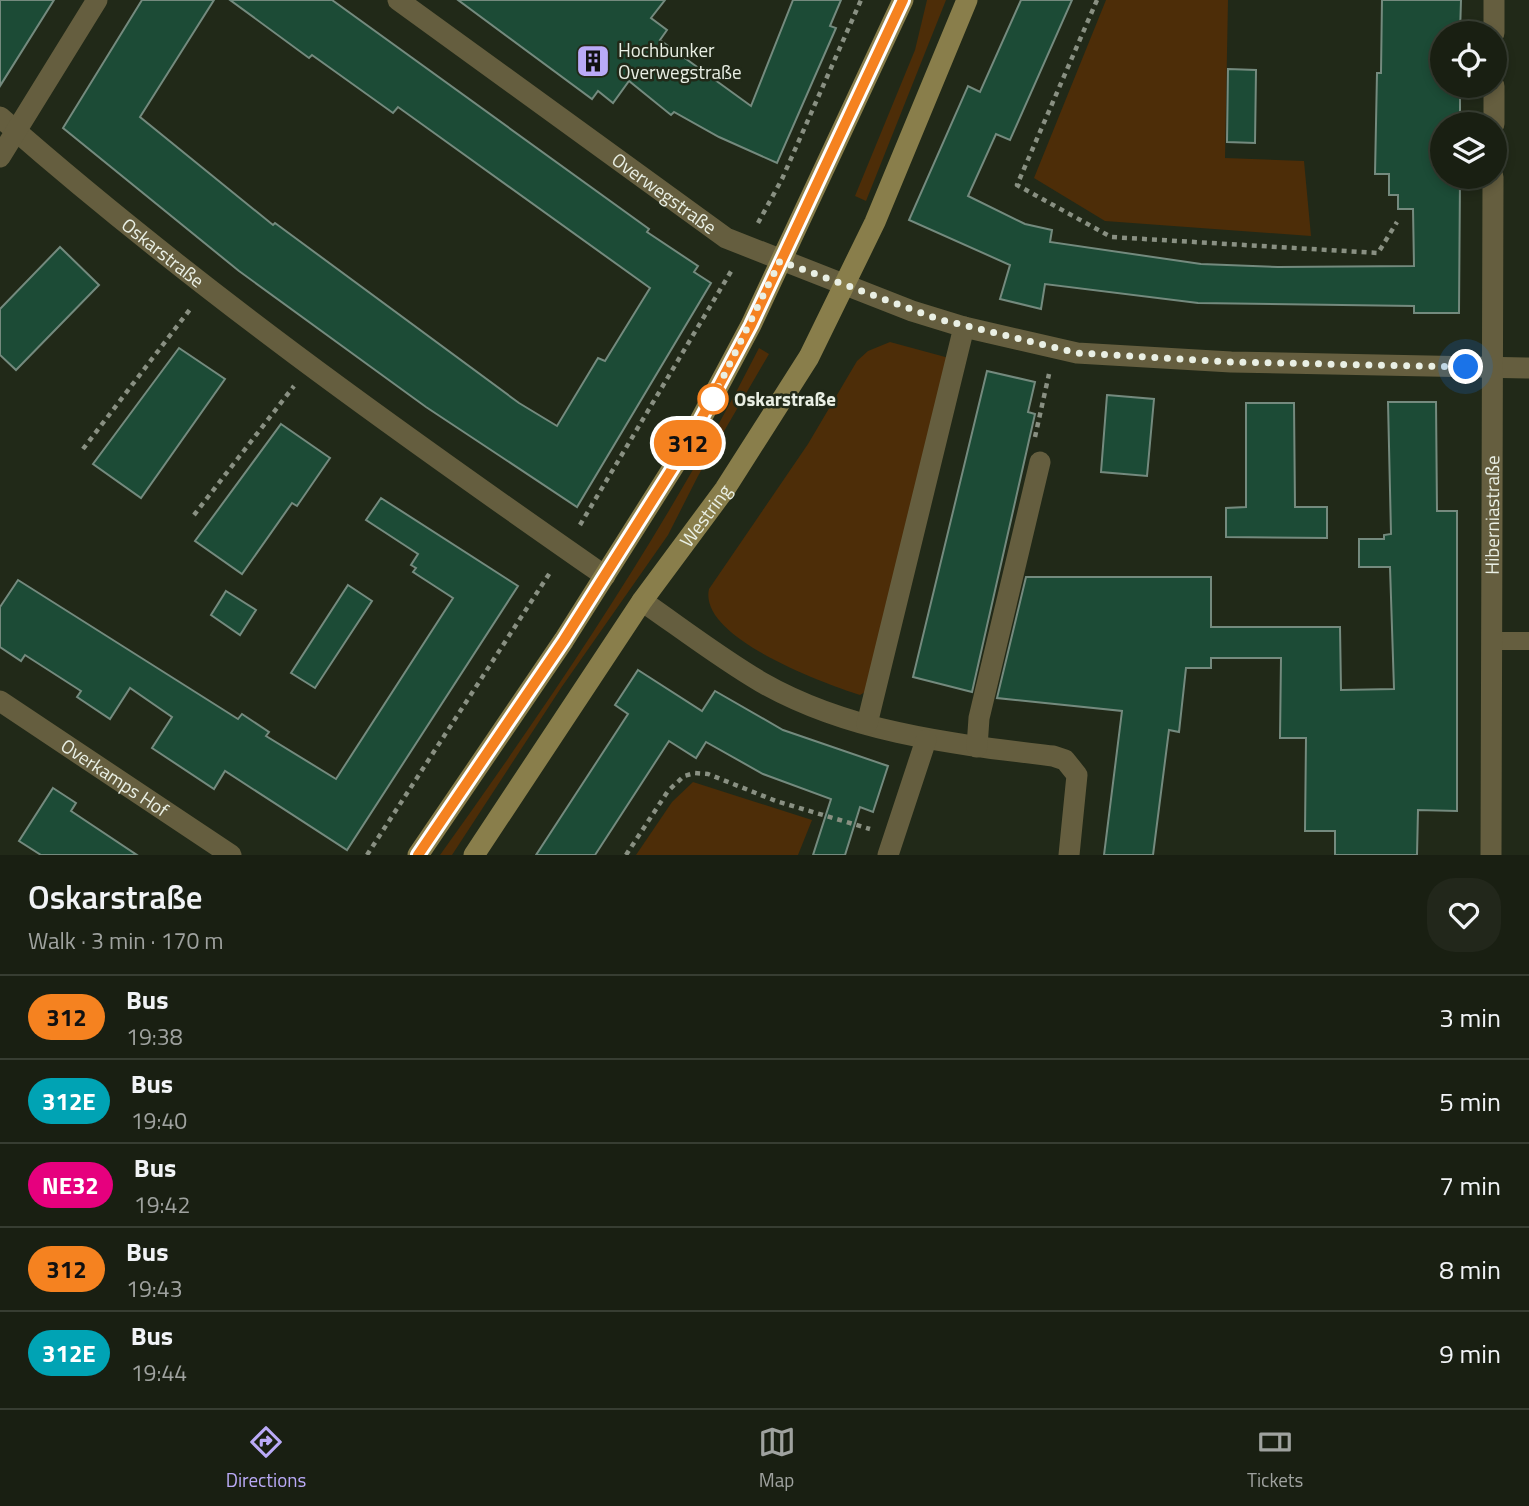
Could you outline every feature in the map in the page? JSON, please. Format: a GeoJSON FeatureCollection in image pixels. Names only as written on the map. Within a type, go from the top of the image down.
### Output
{"type":"FeatureCollection","features":[{"type":"Feature","properties":{"kind":"main road"},"geometry":{"type":"LineString","coordinates":[[418,855],[605,576],[692,437],[722,383],[903,0]]}},
{"type":"Feature","properties":{"kind":"main road","name":"Westring"},"geometry":{"type":"LineString","coordinates":[[474,855],[642,601],[766,429],[809,357],[846,287],[967,0]]}},
{"type":"Feature","properties":{"kind":"street"},"geometry":{"type":"LineString","coordinates":[[0,157],[8,124],[97,0]]}},
{"type":"Feature","properties":{"kind":"street","name":"Overwegstraße"},"geometry":{"type":"LineString","coordinates":[[398,0],[726,238],[846,287],[964,327],[1055,349],[1231,362],[1529,368]]}},
{"type":"Feature","properties":{"kind":"street"},"geometry":{"type":"LineString","coordinates":[[1494,0],[1494,21]]}},
{"type":"Feature","properties":{"kind":"street","name":"Oskarstraße"},"geometry":{"type":"LineString","coordinates":[[8,124],[208,286],[310,364],[605,576]]}},
{"type":"Feature","properties":{"kind":"street","name":"Hiberniastraße"},"geometry":{"type":"LineString","coordinates":[[1491,855],[1493,189]]}},
{"type":"Feature","properties":{"kind":"street"},"geometry":{"type":"LineString","coordinates":[[867,724],[964,327]]}},
{"type":"Feature","properties":{"kind":"street"},"geometry":{"type":"LineString","coordinates":[[977,747],[979,719],[1040,462]]}},
{"type":"Feature","properties":{"kind":"street"},"geometry":{"type":"LineString","coordinates":[[642,601],[762,682],[815,707],[926,740],[1053,756],[1065,760],[1077,775],[1069,855]]}},
{"type":"Feature","properties":{"kind":"street","name":"Overkamps Hof"},"geometry":{"type":"LineString","coordinates":[[0,701],[231,855]]}},
{"type":"Feature","properties":{"kind":"street"},"geometry":{"type":"LineString","coordinates":[[891,846],[926,740]]}},
{"type":"Feature","properties":{"kind":"lane"},"geometry":{"type":"LineString","coordinates":[[1492,641],[1529,641]]}},
{"type":"Feature","properties":{"kind":"path"},"geometry":{"type":"LineString","coordinates":[[744,247],[782,179],[861,0]]}},
{"type":"Feature","properties":{"kind":"path"},"geometry":{"type":"LineString","coordinates":[[1097,0],[1017,185],[1111,237],[1378,253],[1397,222]]}},
{"type":"Feature","properties":{"kind":"path"},"geometry":{"type":"LineString","coordinates":[[83,449],[208,286]]}},
{"type":"Feature","properties":{"kind":"path"},"geometry":{"type":"LineString","coordinates":[[1040,462],[1031,453],[1055,349]]}},
{"type":"Feature","properties":{"kind":"path"},"geometry":{"type":"LineString","coordinates":[[194,515],[310,364]]}},
{"type":"Feature","properties":{"kind":"path"},"geometry":{"type":"LineString","coordinates":[[626,855],[668,791],[684,776],[695,773],[708,774],[891,846]]}},
{"type":"Feature","properties":{"kind":"shaded area"},"geometry":{"type":"Polygon","coordinates":[[[927,0],[946,0],[866,201],[855,196],[915,50],[927,0]]]}},
{"type":"Feature","properties":{"kind":"shaded area"},"geometry":{"type":"Polygon","coordinates":[[[1106,0],[1228,0],[1225,158],[1304,161],[1311,236],[1105,221],[1034,178],[1106,0]]]}},
{"type":"Feature","properties":{"kind":"shaded area"},"geometry":{"type":"Polygon","coordinates":[[[890,342],[949,358],[865,692],[860,695],[794,669],[742,641],[723,625],[711,607],[709,589],[808,444],[857,361],[868,351],[890,342]]]}},
{"type":"Feature","properties":{"kind":"shaded area"},"geometry":{"type":"Polygon","coordinates":[[[759,348],[769,354],[698,476],[668,535],[561,688],[452,855],[440,855],[609,607],[688,479],[759,348]]]}},
{"type":"Feature","properties":{"kind":"shaded area"},"geometry":{"type":"Polygon","coordinates":[[[693,782],[812,820],[798,855],[636,855],[672,802],[693,782]]]}},
{"type":"Feature","properties":{"kind":"building"},"geometry":{"type":"Polygon","coordinates":[[[0,0],[54,0],[0,86],[0,0]]]}},
{"type":"Feature","properties":{"kind":"building"},"geometry":{"type":"Polygon","coordinates":[[[142,0],[214,0],[140,117],[273,225],[275,223],[519,403],[557,426],[598,358],[605,361],[650,288],[398,107],[393,113],[312,55],[309,58],[230,0],[332,0],[649,229],[647,232],[698,266],[694,272],[711,283],[577,507],[426,407],[239,271],[63,128],[142,0]]]}},
{"type":"Feature","properties":{"kind":"building"},"geometry":{"type":"Polygon","coordinates":[[[458,0],[665,0],[651,18],[667,30],[660,40],[751,106],[793,0],[841,0],[830,26],[836,28],[777,163],[719,137],[674,112],[671,115],[629,81],[613,103],[598,91],[592,99],[458,0]]]}},
{"type":"Feature","properties":{"kind":"building"},"geometry":{"type":"Polygon","coordinates":[[[1021,0],[1072,0],[1010,140],[996,134],[968,196],[1025,224],[1052,230],[1050,242],[1201,264],[1278,267],[1414,266],[1413,209],[1398,209],[1398,195],[1389,195],[1389,174],[1375,174],[1382,0],[1461,0],[1460,21],[1430,21],[1430,98],[1460,98],[1460,112],[1430,112],[1430,189],[1460,189],[1459,313],[1414,313],[1414,306],[1198,303],[1045,284],[1041,309],[1000,299],[1010,265],[909,220],[968,86],[980,92],[1021,0]]]}},
{"type":"Feature","properties":{"kind":"building"},"geometry":{"type":"Polygon","coordinates":[[[1228,69],[1256,70],[1255,143],[1227,142],[1228,69]]]}},
{"type":"Feature","properties":{"kind":"building"},"geometry":{"type":"Polygon","coordinates":[[[60,247],[99,285],[16,370],[0,355],[0,309],[60,247]]]}},
{"type":"Feature","properties":{"kind":"building"},"geometry":{"type":"Polygon","coordinates":[[[179,348],[225,379],[141,498],[93,464],[179,348]]]}},
{"type":"Feature","properties":{"kind":"building"},"geometry":{"type":"Polygon","coordinates":[[[987,371],[1035,382],[1028,412],[1035,414],[972,692],[913,677],[987,371]]]}},
{"type":"Feature","properties":{"kind":"building"},"geometry":{"type":"Polygon","coordinates":[[[1107,395],[1154,399],[1147,476],[1101,472],[1107,395]]]}},
{"type":"Feature","properties":{"kind":"building"},"geometry":{"type":"Polygon","coordinates":[[[1388,402],[1436,402],[1437,511],[1457,511],[1457,811],[1418,810],[1417,855],[1335,855],[1335,831],[1305,831],[1306,738],[1280,738],[1281,658],[1211,658],[1211,668],[1186,668],[1179,732],[1169,730],[1153,855],[1104,855],[1122,711],[997,698],[1026,577],[1211,577],[1211,627],[1340,627],[1341,690],[1394,689],[1390,567],[1359,567],[1359,539],[1384,539],[1384,535],[1391,534],[1388,402]]]}},
{"type":"Feature","properties":{"kind":"building"},"geometry":{"type":"Polygon","coordinates":[[[1246,403],[1294,403],[1295,507],[1327,507],[1327,538],[1226,537],[1226,508],[1246,507],[1246,403]]]}},
{"type":"Feature","properties":{"kind":"building"},"geometry":{"type":"Polygon","coordinates":[[[281,424],[330,458],[297,506],[292,503],[242,574],[195,541],[281,424]]]}},
{"type":"Feature","properties":{"kind":"building"},"geometry":{"type":"Polygon","coordinates":[[[381,498],[518,586],[347,850],[225,771],[214,789],[152,748],[172,717],[130,688],[110,719],[77,697],[81,691],[25,655],[21,661],[0,647],[0,607],[18,580],[238,719],[242,714],[269,732],[266,736],[336,779],[453,598],[413,572],[416,568],[411,565],[418,554],[366,520],[381,498]]]}},
{"type":"Feature","properties":{"kind":"building"},"geometry":{"type":"Polygon","coordinates":[[[348,585],[372,601],[315,688],[291,673],[348,585]]]}},
{"type":"Feature","properties":{"kind":"building"},"geometry":{"type":"Polygon","coordinates":[[[226,591],[256,610],[240,635],[211,615],[226,591]]]}},
{"type":"Feature","properties":{"kind":"building"},"geometry":{"type":"Polygon","coordinates":[[[638,670],[702,711],[715,691],[783,730],[888,766],[873,812],[860,807],[845,855],[813,855],[831,799],[763,774],[706,742],[696,758],[669,741],[595,855],[536,855],[628,714],[615,705],[638,670]]]}},
{"type":"Feature","properties":{"kind":"building"},"geometry":{"type":"Polygon","coordinates":[[[53,788],[76,803],[71,811],[137,855],[41,855],[19,841],[53,788]]]}},
{"type":"Feature","properties":{"kind":"bus line","name":"312"},"geometry":{"type":"LineString","coordinates":[[418,855],[564,640],[686,447],[751,325],[903,0]]}},
{"type":"Feature","properties":{"kind":"place","name":"Hochbunker Overwegstraße"},"geometry":{"type":"Point","coordinates":[593,61]}},
{"type":"Feature","properties":{"kind":"place","name":"Oskarstraße"},"geometry":{"type":"Point","coordinates":[713,399]}},
{"type":"Feature","properties":{"kind":"route"},"geometry":{"type":"LineString","coordinates":[[713,399],[710,404],[780,261],[938,319],[1077,353],[1231,362],[1466,367]]}}]}
